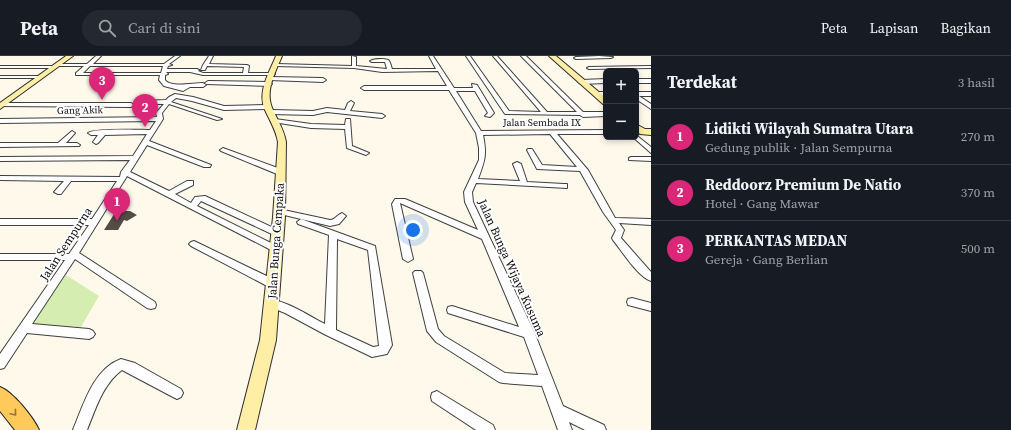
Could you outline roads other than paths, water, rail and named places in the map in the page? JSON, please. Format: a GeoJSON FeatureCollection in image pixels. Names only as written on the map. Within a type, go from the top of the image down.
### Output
{"type":"FeatureCollection","features":[{"type":"Feature","properties":{"kind":"main road"},"geometry":{"type":"LineString","coordinates":[[0,396],[28,430]]}},
{"type":"Feature","properties":{"kind":"street"},"geometry":{"type":"LineString","coordinates":[[0,56],[5,56]]}},
{"type":"Feature","properties":{"kind":"street"},"geometry":{"type":"LineString","coordinates":[[1,106],[70,56]]}},
{"type":"Feature","properties":{"kind":"street"},"geometry":{"type":"LineString","coordinates":[[99,56],[78,74],[165,74],[203,69],[231,63],[247,66],[245,74]]}},
{"type":"Feature","properties":{"kind":"street"},"geometry":{"type":"LineString","coordinates":[[178,56],[169,64],[165,74],[166,85],[176,87],[183,84],[188,86],[205,84],[273,72],[323,80]]}},
{"type":"Feature","properties":{"kind":"street"},"geometry":{"type":"LineString","coordinates":[[0,67],[89,64],[169,64],[181,56]]}},
{"type":"Feature","properties":{"kind":"street"},"geometry":{"type":"LineString","coordinates":[[203,69],[211,56]]}},
{"type":"Feature","properties":{"kind":"street"},"geometry":{"type":"LineString","coordinates":[[354,56],[358,76]]}},
{"type":"Feature","properties":{"kind":"street","name":"Jalan Bunga Wijaya Kusuma"},"geometry":{"type":"LineString","coordinates":[[431,56],[450,89],[479,133],[482,148],[482,160],[468,192],[469,202],[504,274],[529,334],[565,430]]}},
{"type":"Feature","properties":{"kind":"street"},"geometry":{"type":"LineString","coordinates":[[468,56],[505,112],[511,114],[603,114]]}},
{"type":"Feature","properties":{"kind":"street"},"geometry":{"type":"LineString","coordinates":[[495,56],[546,114]]}},
{"type":"Feature","properties":{"kind":"street"},"geometry":{"type":"LineString","coordinates":[[523,56],[583,114]]}},
{"type":"Feature","properties":{"kind":"street"},"geometry":{"type":"LineString","coordinates":[[552,56],[603,100]]}},
{"type":"Feature","properties":{"kind":"street"},"geometry":{"type":"LineString","coordinates":[[576,58],[610,57],[627,68],[650,66]]}},
{"type":"Feature","properties":{"kind":"street"},"geometry":{"type":"LineString","coordinates":[[374,70],[372,62],[387,61],[390,70]]}},
{"type":"Feature","properties":{"kind":"street"},"geometry":{"type":"LineString","coordinates":[[203,69],[245,74],[335,66],[374,70],[439,70]]}},
{"type":"Feature","properties":{"kind":"street"},"geometry":{"type":"LineString","coordinates":[[335,66],[336,74]]}},
{"type":"Feature","properties":{"kind":"street"},"geometry":{"type":"LineString","coordinates":[[589,68],[603,68]]}},
{"type":"Feature","properties":{"kind":"street","name":"Jalan Bunga Cempaka"},"geometry":{"type":"LineString","coordinates":[[246,430],[268,340],[279,211],[282,142],[280,129],[265,99],[273,72]]}},
{"type":"Feature","properties":{"kind":"street"},"geometry":{"type":"LineString","coordinates":[[0,77],[40,77]]}},
{"type":"Feature","properties":{"kind":"street"},"geometry":{"type":"LineString","coordinates":[[0,85],[11,77]]}},
{"type":"Feature","properties":{"kind":"street"},"geometry":{"type":"LineString","coordinates":[[581,82],[603,81]]}},
{"type":"Feature","properties":{"kind":"street"},"geometry":{"type":"LineString","coordinates":[[639,81],[651,81]]}},
{"type":"Feature","properties":{"kind":"street"},"geometry":{"type":"LineString","coordinates":[[364,88],[450,89],[475,87],[491,113],[488,116]]}},
{"type":"Feature","properties":{"kind":"street"},"geometry":{"type":"LineString","coordinates":[[596,94],[603,94]]}},
{"type":"Feature","properties":{"kind":"street"},"geometry":{"type":"LineString","coordinates":[[639,95],[651,94]]}},
{"type":"Feature","properties":{"kind":"street"},"geometry":{"type":"LineString","coordinates":[[167,102],[171,98],[177,96],[224,108],[271,113],[313,113],[324,110],[382,116]]}},
{"type":"Feature","properties":{"kind":"street"},"geometry":{"type":"LineString","coordinates":[[639,97],[651,107]]}},
{"type":"Feature","properties":{"kind":"street"},"geometry":{"type":"LineString","coordinates":[[140,102],[167,102],[219,119]]}},
{"type":"Feature","properties":{"kind":"street","name":"Jalan Sempurna"},"geometry":{"type":"LineString","coordinates":[[0,364],[95,222],[160,119],[159,113],[167,102]]}},
{"type":"Feature","properties":{"kind":"street"},"geometry":{"type":"LineString","coordinates":[[347,112],[351,103]]}},
{"type":"Feature","properties":{"kind":"street"},"geometry":{"type":"LineString","coordinates":[[1,106],[131,104]]}},
{"type":"Feature","properties":{"kind":"street"},"geometry":{"type":"LineString","coordinates":[[271,113],[311,126],[348,124],[349,147],[366,153]]}},
{"type":"Feature","properties":{"kind":"street","name":"Gang Akik"},"geometry":{"type":"LineString","coordinates":[[0,121],[160,119]]}},
{"type":"Feature","properties":{"kind":"street"},"geometry":{"type":"LineString","coordinates":[[96,142],[104,132]]}},
{"type":"Feature","properties":{"kind":"street"},"geometry":{"type":"LineString","coordinates":[[91,133],[152,132]]}},
{"type":"Feature","properties":{"kind":"street","name":"Jalan Sembada IX"},"geometry":{"type":"LineString","coordinates":[[479,133],[553,134],[603,132]]}},
{"type":"Feature","properties":{"kind":"street"},"geometry":{"type":"LineString","coordinates":[[640,132],[651,150]]}},
{"type":"Feature","properties":{"kind":"street"},"geometry":{"type":"LineString","coordinates":[[60,145],[72,133]]}},
{"type":"Feature","properties":{"kind":"street"},"geometry":{"type":"LineString","coordinates":[[553,134],[582,169],[620,231],[616,238],[643,270],[651,277]]}},
{"type":"Feature","properties":{"kind":"street"},"geometry":{"type":"LineString","coordinates":[[145,142],[207,165]]}},
{"type":"Feature","properties":{"kind":"street"},"geometry":{"type":"LineString","coordinates":[[0,145],[77,145]]}},
{"type":"Feature","properties":{"kind":"street"},"geometry":{"type":"LineString","coordinates":[[223,150],[280,172]]}},
{"type":"Feature","properties":{"kind":"street"},"geometry":{"type":"LineString","coordinates":[[530,150],[540,167],[582,169]]}},
{"type":"Feature","properties":{"kind":"street"},"geometry":{"type":"LineString","coordinates":[[0,159],[134,158]]}},
{"type":"Feature","properties":{"kind":"street"},"geometry":{"type":"LineString","coordinates":[[631,159],[651,159]]}},
{"type":"Feature","properties":{"kind":"street"},"geometry":{"type":"LineString","coordinates":[[517,164],[524,183]]}},
{"type":"Feature","properties":{"kind":"street"},"geometry":{"type":"LineString","coordinates":[[0,178],[69,179],[123,176],[169,194],[276,249]]}},
{"type":"Feature","properties":{"kind":"street"},"geometry":{"type":"LineString","coordinates":[[58,192],[69,179]]}},
{"type":"Feature","properties":{"kind":"street"},"geometry":{"type":"LineString","coordinates":[[474,180],[564,186]]}},
{"type":"Feature","properties":{"kind":"street"},"geometry":{"type":"LineString","coordinates":[[169,194],[190,183]]}},
{"type":"Feature","properties":{"kind":"street"},"geometry":{"type":"LineString","coordinates":[[193,206],[198,199],[202,198],[277,232]]}},
{"type":"Feature","properties":{"kind":"street"},"geometry":{"type":"LineString","coordinates":[[408,259],[396,204],[398,201],[402,201],[486,238]]}},
{"type":"Feature","properties":{"kind":"street"},"geometry":{"type":"LineString","coordinates":[[279,211],[330,224],[336,222],[342,216]]}},
{"type":"Feature","properties":{"kind":"street"},"geometry":{"type":"LineString","coordinates":[[613,220],[651,222]]}},
{"type":"Feature","properties":{"kind":"street"},"geometry":{"type":"LineString","coordinates":[[0,222],[95,222]]}},
{"type":"Feature","properties":{"kind":"street"},"geometry":{"type":"LineString","coordinates":[[272,303],[372,352],[378,352],[385,348],[386,345],[372,248],[301,222]]}},
{"type":"Feature","properties":{"kind":"street"},"geometry":{"type":"LineString","coordinates":[[330,332],[333,234]]}},
{"type":"Feature","properties":{"kind":"street"},"geometry":{"type":"LineString","coordinates":[[194,244],[273,284]]}},
{"type":"Feature","properties":{"kind":"street"},"geometry":{"type":"LineString","coordinates":[[0,257],[73,256],[151,305]]}},
{"type":"Feature","properties":{"kind":"street"},"geometry":{"type":"LineString","coordinates":[[418,274],[433,331],[440,339],[503,378],[547,381]]}},
{"type":"Feature","properties":{"kind":"street"},"geometry":{"type":"LineString","coordinates":[[632,302],[651,307]]}},
{"type":"Feature","properties":{"kind":"street"},"geometry":{"type":"LineString","coordinates":[[452,310],[529,334]]}},
{"type":"Feature","properties":{"kind":"street"},"geometry":{"type":"LineString","coordinates":[[24,328],[89,334]]}},
{"type":"Feature","properties":{"kind":"street"},"geometry":{"type":"LineString","coordinates":[[80,430],[103,379],[111,370],[121,364],[131,367],[177,393]]}},
{"type":"Feature","properties":{"kind":"street"},"geometry":{"type":"LineString","coordinates":[[437,397],[488,430]]}},
{"type":"Feature","properties":{"kind":"street"},"geometry":{"type":"LineString","coordinates":[[558,410],[599,430]]}},
{"type":"Feature","properties":{"kind":"place","name":"PERKANTAS MEDAN"},"geometry":{"type":"Point","coordinates":[102,100]}},
{"type":"Feature","properties":{"kind":"place","name":"Reddoorz Premium De Natio"},"geometry":{"type":"Point","coordinates":[145,127]}},
{"type":"Feature","properties":{"kind":"place","name":"Lidikti Wilayah Sumatra Utara"},"geometry":{"type":"Point","coordinates":[117,221]}}]}
